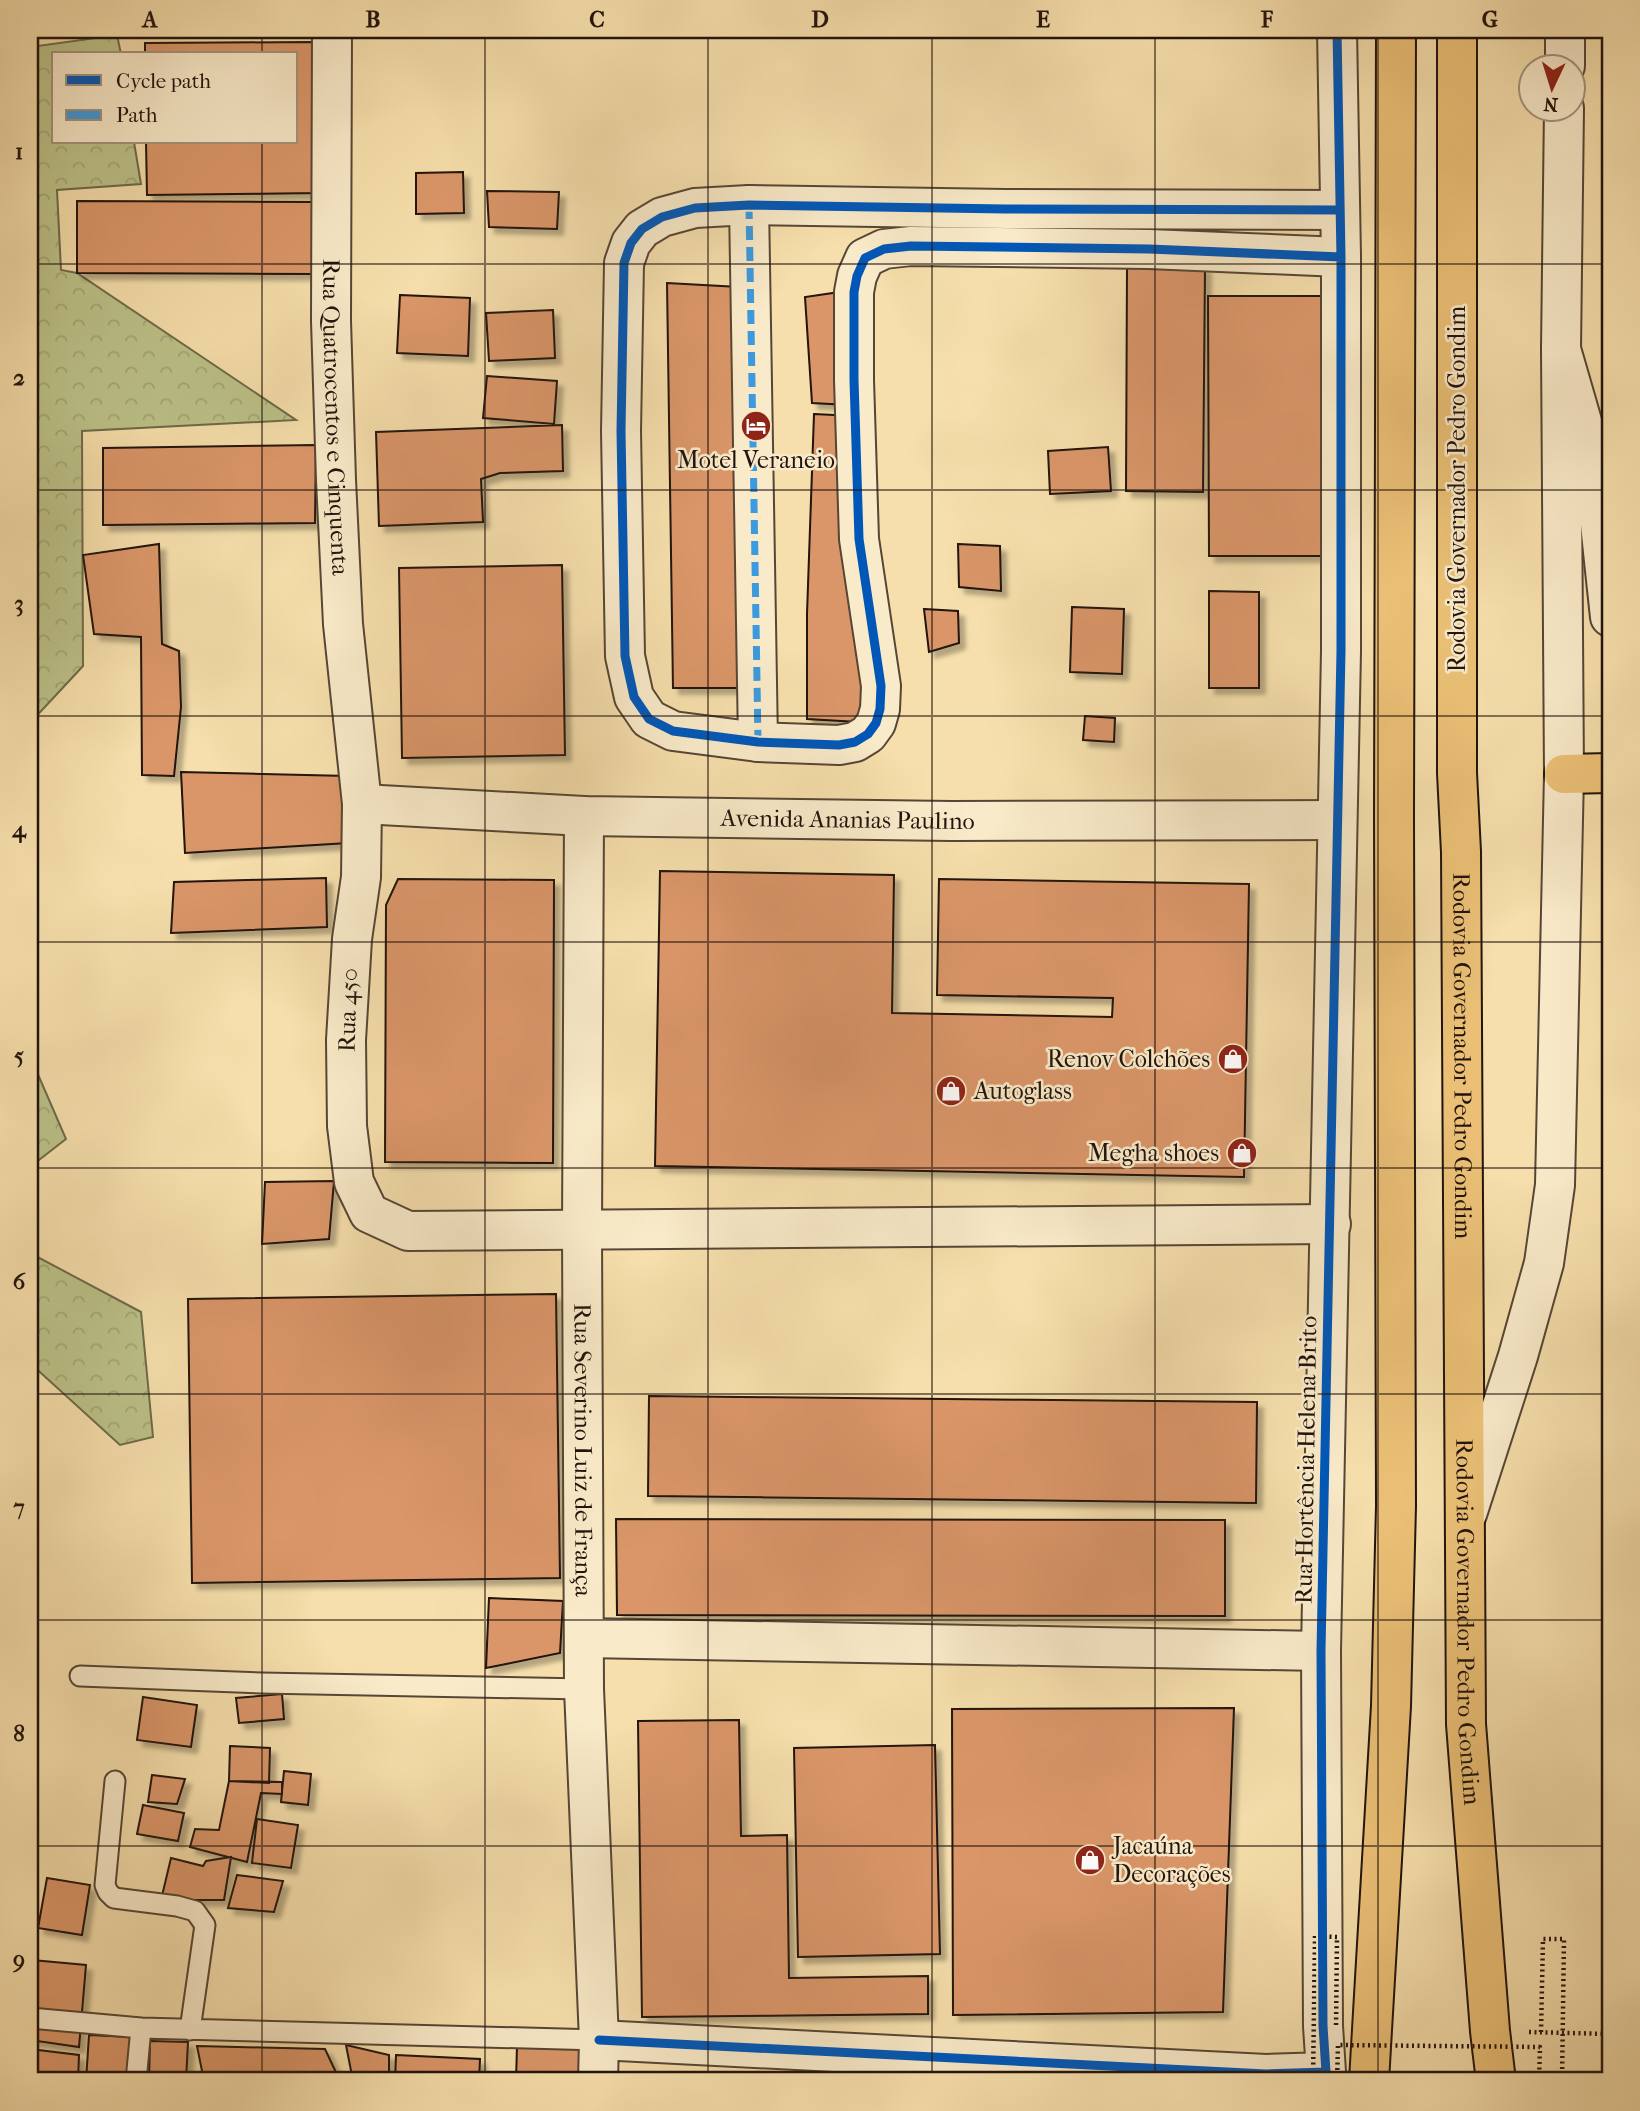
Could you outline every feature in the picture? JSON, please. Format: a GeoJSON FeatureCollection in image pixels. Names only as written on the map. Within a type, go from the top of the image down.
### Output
{"type":"FeatureCollection","features":[{"type":"Feature","properties":{"kind":"highway"},"geometry":{"type":"LineString","coordinates":[[1369,2081],[1391,1706],[1396,1506],[1396,30]]}},
{"type":"Feature","properties":{"kind":"highway","name":"Rodovia Governador Pedro Gondim"},"geometry":{"type":"LineString","coordinates":[[1457,30],[1457,773],[1461,852],[1466,1724],[1496,2081]]}},
{"type":"Feature","properties":{"kind":"highway"},"geometry":{"type":"LineString","coordinates":[[1564,774],[1610,773]]}},
{"type":"Feature","properties":{"kind":"street","name":"Rua Quatrocentos e Cinquenta"},"geometry":{"type":"LineString","coordinates":[[332,30],[331,321],[336,468],[343,624],[362,804]]}},
{"type":"Feature","properties":{"kind":"street","name":"Rua Hortência Helena Brito"},"geometry":{"type":"LineString","coordinates":[[1305,2078],[1323,2012],[1321,1651],[1341,651],[1341,257],[1337,30]]}},
{"type":"Feature","properties":{"kind":"street"},"geometry":{"type":"LineString","coordinates":[[1565,30],[1565,52]]}},
{"type":"Feature","properties":{"kind":"street"},"geometry":{"type":"LineString","coordinates":[[1465,1515],[1518,1356],[1545,1263],[1555,1185],[1564,774],[1561,349],[1564,122]]}},
{"type":"Feature","properties":{"kind":"street"},"geometry":{"type":"LineString","coordinates":[[749,205],[758,742]]}},
{"type":"Feature","properties":{"kind":"street"},"geometry":{"type":"LineString","coordinates":[[1340,210],[749,205],[695,208],[662,217],[642,229],[631,243],[624,263],[621,445],[625,656],[634,697],[649,719],[673,731],[758,742],[839,745],[855,742],[868,734],[876,723],[881,686],[859,538],[856,443],[854,292],[865,258],[884,249],[911,246],[1149,249],[1341,257]]}},
{"type":"Feature","properties":{"kind":"street"},"geometry":{"type":"LineString","coordinates":[[1561,349],[1603,485],[1610,617]]}},
{"type":"Feature","properties":{"kind":"street","name":"Avenida Ananias Paulino"},"geometry":{"type":"LineString","coordinates":[[362,804],[584,816],[952,821],[1337,820]]}},
{"type":"Feature","properties":{"kind":"street","name":"Rua 450"},"geometry":{"type":"LineString","coordinates":[[362,804],[361,877],[352,939],[346,1040],[347,1126],[354,1182],[369,1213],[408,1231],[582,1230]]}},
{"type":"Feature","properties":{"kind":"street","name":"Rua Severino Luiz de França"},"geometry":{"type":"LineString","coordinates":[[584,816],[584,1689],[599,2040],[598,2081]]}},
{"type":"Feature","properties":{"kind":"street"},"geometry":{"type":"LineString","coordinates":[[582,1230],[1331,1224]]}},
{"type":"Feature","properties":{"kind":"street"},"geometry":{"type":"LineString","coordinates":[[585,1638],[1321,1651]]}},
{"type":"Feature","properties":{"kind":"street"},"geometry":{"type":"LineString","coordinates":[[599,2040],[1305,2078]]}},
{"type":"Feature","properties":{"kind":"lane"},"geometry":{"type":"LineString","coordinates":[[80,1676],[261,1684],[584,1689]]}},
{"type":"Feature","properties":{"kind":"lane"},"geometry":{"type":"LineString","coordinates":[[115,1781],[105,1885],[108,1892],[114,1898],[195,1911],[205,1925],[190,2030]]}},
{"type":"Feature","properties":{"kind":"lane"},"geometry":{"type":"LineString","coordinates":[[30,2018],[190,2030],[599,2040]]}},
{"type":"Feature","properties":{"kind":"lane"},"geometry":{"type":"LineString","coordinates":[[136,2081],[141,2028]]}},
{"type":"Feature","properties":{"kind":"path"},"geometry":{"type":"LineString","coordinates":[[1305,2078],[1315,1936],[1337,1937],[1336,2028]]}},
{"type":"Feature","properties":{"kind":"path"},"geometry":{"type":"LineString","coordinates":[[1541,2032],[1543,1939],[1564,1939],[1562,2081]]}},
{"type":"Feature","properties":{"kind":"path"},"geometry":{"type":"LineString","coordinates":[[1490,2031],[1610,2034]]}},
{"type":"Feature","properties":{"kind":"path"},"geometry":{"type":"LineString","coordinates":[[1305,2078],[1338,2045],[1540,2047],[1539,2081]]}},
{"type":"Feature","properties":{"kind":"green space"},"geometry":{"type":"Polygon","coordinates":[[[117,35],[121,52],[52,52],[52,144],[134,144],[141,184],[57,190],[61,270],[77,273],[296,420],[82,431],[83,666],[30,723],[30,47],[117,35]]]}},
{"type":"Feature","properties":{"kind":"green space"},"geometry":{"type":"Polygon","coordinates":[[[30,1056],[66,1139],[30,1167],[30,1056]]]}},
{"type":"Feature","properties":{"kind":"green space"},"geometry":{"type":"Polygon","coordinates":[[[30,1253],[141,1312],[153,1437],[120,1445],[30,1363],[30,1253]]]}},
{"type":"Feature","properties":{"kind":"building"},"geometry":{"type":"Polygon","coordinates":[[[319,42],[320,193],[147,195],[146,144],[298,144],[298,52],[145,52],[145,43],[319,42]]]}},
{"type":"Feature","properties":{"kind":"building"},"geometry":{"type":"Polygon","coordinates":[[[463,172],[464,213],[416,214],[416,173],[463,172]]]}},
{"type":"Feature","properties":{"kind":"building"},"geometry":{"type":"Polygon","coordinates":[[[487,191],[559,192],[557,229],[489,227],[487,191]]]}},
{"type":"Feature","properties":{"kind":"building"},"geometry":{"type":"Polygon","coordinates":[[[77,201],[317,202],[316,274],[77,273],[77,201]]]}},
{"type":"Feature","properties":{"kind":"building"},"geometry":{"type":"Polygon","coordinates":[[[1127,267],[1205,267],[1203,492],[1126,491],[1127,267]]]}},
{"type":"Feature","properties":{"kind":"building"},"geometry":{"type":"Polygon","coordinates":[[[667,283],[739,287],[744,688],[673,688],[667,283]]]}},
{"type":"Feature","properties":{"kind":"building"},"geometry":{"type":"Polygon","coordinates":[[[840,292],[848,405],[812,403],[805,297],[840,292]]]}},
{"type":"Feature","properties":{"kind":"building"},"geometry":{"type":"Polygon","coordinates":[[[400,295],[470,298],[468,356],[397,353],[400,295]]]}},
{"type":"Feature","properties":{"kind":"building"},"geometry":{"type":"Polygon","coordinates":[[[1208,296],[1331,296],[1332,556],[1209,556],[1208,296]]]}},
{"type":"Feature","properties":{"kind":"building"},"geometry":{"type":"Polygon","coordinates":[[[553,310],[555,358],[489,361],[486,313],[553,310]]]}},
{"type":"Feature","properties":{"kind":"building"},"geometry":{"type":"Polygon","coordinates":[[[487,376],[557,381],[554,424],[483,418],[487,376]]]}},
{"type":"Feature","properties":{"kind":"building"},"geometry":{"type":"Polygon","coordinates":[[[814,414],[855,416],[876,723],[807,719],[807,614],[814,414]]]}},
{"type":"Feature","properties":{"kind":"building"},"geometry":{"type":"Polygon","coordinates":[[[562,425],[563,471],[500,473],[481,479],[483,522],[379,526],[376,432],[562,425]]]}},
{"type":"Feature","properties":{"kind":"building"},"geometry":{"type":"Polygon","coordinates":[[[316,445],[315,523],[103,525],[103,448],[316,445]]]}},
{"type":"Feature","properties":{"kind":"building"},"geometry":{"type":"Polygon","coordinates":[[[1108,447],[1111,491],[1050,494],[1048,451],[1108,447]]]}},
{"type":"Feature","properties":{"kind":"building"},"geometry":{"type":"Polygon","coordinates":[[[159,544],[162,644],[179,651],[181,707],[174,776],[142,775],[141,637],[94,634],[83,555],[159,544]]]}},
{"type":"Feature","properties":{"kind":"building"},"geometry":{"type":"Polygon","coordinates":[[[958,544],[1000,546],[1001,591],[959,587],[958,544]]]}},
{"type":"Feature","properties":{"kind":"building"},"geometry":{"type":"Polygon","coordinates":[[[562,565],[565,755],[402,758],[399,568],[562,565]]]}},
{"type":"Feature","properties":{"kind":"building"},"geometry":{"type":"Polygon","coordinates":[[[1209,591],[1259,592],[1259,688],[1209,688],[1209,591]]]}},
{"type":"Feature","properties":{"kind":"building"},"geometry":{"type":"Polygon","coordinates":[[[1072,607],[1124,609],[1122,674],[1070,672],[1072,607]]]}},
{"type":"Feature","properties":{"kind":"building"},"geometry":{"type":"Polygon","coordinates":[[[924,609],[958,611],[959,643],[929,652],[924,609]]]}},
{"type":"Feature","properties":{"kind":"building"},"geometry":{"type":"Polygon","coordinates":[[[1085,716],[1115,718],[1114,742],[1083,740],[1085,716]]]}},
{"type":"Feature","properties":{"kind":"building"},"geometry":{"type":"Polygon","coordinates":[[[181,772],[348,776],[348,843],[185,853],[181,772]]]}},
{"type":"Feature","properties":{"kind":"building","name":"Autoglass"},"geometry":{"type":"Polygon","coordinates":[[[660,871],[894,875],[892,1013],[1112,1017],[1113,998],[937,995],[939,879],[1249,884],[1244,1177],[655,1166],[660,871]]]}},
{"type":"Feature","properties":{"kind":"building"},"geometry":{"type":"Polygon","coordinates":[[[326,878],[327,927],[171,933],[174,882],[326,878]]]}},
{"type":"Feature","properties":{"kind":"building"},"geometry":{"type":"Polygon","coordinates":[[[398,879],[554,880],[553,1163],[385,1162],[386,905],[398,879]]]}},
{"type":"Feature","properties":{"kind":"building"},"geometry":{"type":"Polygon","coordinates":[[[334,1181],[329,1239],[262,1244],[265,1182],[334,1181]]]}},
{"type":"Feature","properties":{"kind":"building"},"geometry":{"type":"Polygon","coordinates":[[[556,1294],[560,1578],[192,1583],[188,1299],[556,1294]]]}},
{"type":"Feature","properties":{"kind":"building"},"geometry":{"type":"Polygon","coordinates":[[[649,1396],[1257,1402],[1256,1503],[648,1496],[649,1396]]]}},
{"type":"Feature","properties":{"kind":"building"},"geometry":{"type":"Polygon","coordinates":[[[616,1519],[1225,1520],[1225,1616],[617,1615],[616,1519]]]}},
{"type":"Feature","properties":{"kind":"building"},"geometry":{"type":"Polygon","coordinates":[[[489,1598],[563,1601],[560,1653],[486,1668],[489,1598]]]}},
{"type":"Feature","properties":{"kind":"building"},"geometry":{"type":"Polygon","coordinates":[[[282,1694],[284,1719],[239,1723],[236,1698],[282,1694]]]}},
{"type":"Feature","properties":{"kind":"building"},"geometry":{"type":"Polygon","coordinates":[[[143,1697],[197,1705],[191,1747],[137,1740],[143,1697]]]}},
{"type":"Feature","properties":{"kind":"building","name":"Jacaúna Decorações"},"geometry":{"type":"Polygon","coordinates":[[[1234,1708],[1223,2012],[953,2015],[952,1709],[1234,1708]]]}},
{"type":"Feature","properties":{"kind":"building"},"geometry":{"type":"Polygon","coordinates":[[[739,1720],[741,1836],[787,1835],[789,1978],[928,1976],[928,2014],[642,2017],[638,1721],[739,1720]]]}},
{"type":"Feature","properties":{"kind":"building"},"geometry":{"type":"Polygon","coordinates":[[[935,1745],[940,1954],[798,1957],[794,1748],[935,1745]]]}},
{"type":"Feature","properties":{"kind":"building"},"geometry":{"type":"Polygon","coordinates":[[[230,1746],[270,1748],[269,1783],[229,1781],[230,1746]]]}},
{"type":"Feature","properties":{"kind":"building"},"geometry":{"type":"Polygon","coordinates":[[[284,1771],[311,1774],[308,1805],[281,1802],[284,1771]]]}},
{"type":"Feature","properties":{"kind":"building"},"geometry":{"type":"Polygon","coordinates":[[[152,1775],[185,1779],[177,1804],[148,1802],[152,1775]]]}},
{"type":"Feature","properties":{"kind":"building"},"geometry":{"type":"Polygon","coordinates":[[[229,1781],[282,1782],[282,1794],[261,1793],[247,1862],[190,1847],[195,1829],[219,1830],[229,1781]]]}},
{"type":"Feature","properties":{"kind":"building"},"geometry":{"type":"Polygon","coordinates":[[[143,1805],[184,1813],[178,1841],[137,1834],[143,1805]]]}},
{"type":"Feature","properties":{"kind":"building"},"geometry":{"type":"Polygon","coordinates":[[[257,1819],[298,1825],[291,1868],[252,1863],[257,1819]]]}},
{"type":"Feature","properties":{"kind":"building"},"geometry":{"type":"Polygon","coordinates":[[[231,1857],[224,1900],[161,1900],[171,1858],[203,1866],[206,1861],[231,1857]]]}},
{"type":"Feature","properties":{"kind":"building"},"geometry":{"type":"Polygon","coordinates":[[[237,1875],[283,1881],[274,1912],[228,1908],[237,1875]]]}},
{"type":"Feature","properties":{"kind":"building"},"geometry":{"type":"Polygon","coordinates":[[[47,1878],[90,1885],[82,1935],[38,1928],[47,1878]]]}},
{"type":"Feature","properties":{"kind":"building"},"geometry":{"type":"Polygon","coordinates":[[[32,1960],[86,1965],[79,2047],[30,2040],[32,1960]]]}},
{"type":"Feature","properties":{"kind":"building"},"geometry":{"type":"Polygon","coordinates":[[[89,2035],[131,2037],[128,2081],[86,2081],[89,2035]]]}},
{"type":"Feature","properties":{"kind":"building"},"geometry":{"type":"Polygon","coordinates":[[[150,2041],[188,2042],[186,2081],[149,2079],[150,2041]]]}},
{"type":"Feature","properties":{"kind":"building"},"geometry":{"type":"Polygon","coordinates":[[[346,2045],[389,2055],[389,2081],[353,2081],[346,2045]]]}},
{"type":"Feature","properties":{"kind":"building"},"geometry":{"type":"Polygon","coordinates":[[[197,2046],[325,2049],[340,2081],[204,2081],[197,2046]]]}},
{"type":"Feature","properties":{"kind":"building"},"geometry":{"type":"Polygon","coordinates":[[[517,2046],[583,2048],[581,2081],[516,2081],[517,2046]]]}},
{"type":"Feature","properties":{"kind":"building"},"geometry":{"type":"Polygon","coordinates":[[[30,2049],[79,2055],[78,2081],[30,2081],[30,2049]]]}},
{"type":"Feature","properties":{"kind":"building"},"geometry":{"type":"Polygon","coordinates":[[[396,2055],[480,2059],[479,2081],[395,2081],[396,2055]]]}},
{"type":"Feature","properties":{"kind":"marked path"},"geometry":{"type":"LineString","coordinates":[[749,205],[758,742]]}},
{"type":"Feature","properties":{"kind":"cycle path"},"geometry":{"type":"LineString","coordinates":[[599,2040],[1266,2074],[1326,2072],[1323,2026],[1321,1651],[1341,651],[1341,257],[1337,30]]}},
{"type":"Feature","properties":{"kind":"cycle path"},"geometry":{"type":"LineString","coordinates":[[1340,210],[749,205],[695,208],[662,217],[642,229],[631,243],[624,263],[621,431],[625,656],[634,697],[649,719],[673,731],[758,742],[839,745],[855,742],[868,734],[876,723],[881,686],[859,539],[854,380],[854,292],[865,258],[884,249],[911,246],[1149,249],[1341,257]]}},
{"type":"Feature","properties":{"kind":"place","name":"Motel Veraneio"},"geometry":{"type":"Point","coordinates":[756,426]}},
{"type":"Feature","properties":{"kind":"place","name":"Renov Colchões"},"geometry":{"type":"Point","coordinates":[1233,1059]}},
{"type":"Feature","properties":{"kind":"place","name":"Autoglass"},"geometry":{"type":"Point","coordinates":[951,1091]}},
{"type":"Feature","properties":{"kind":"place","name":"Megha shoes"},"geometry":{"type":"Point","coordinates":[1242,1153]}},
{"type":"Feature","properties":{"kind":"place","name":"Jacaúna Decorações"},"geometry":{"type":"Point","coordinates":[1090,1860]}}]}
